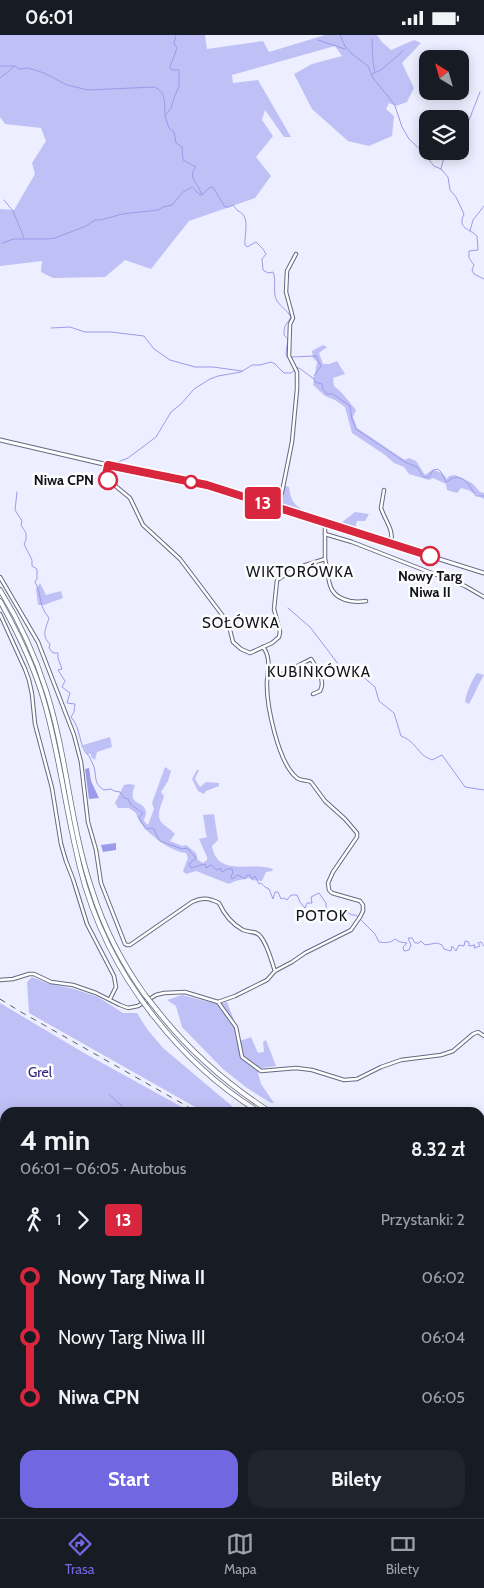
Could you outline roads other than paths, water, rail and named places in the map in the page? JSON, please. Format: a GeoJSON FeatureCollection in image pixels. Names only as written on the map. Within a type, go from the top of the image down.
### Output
{"type":"FeatureCollection","features":[{"type":"Feature","properties":{"kind":"main road"},"geometry":{"type":"LineString","coordinates":[[0,440],[207,485],[484,573]]}},
{"type":"Feature","properties":{"kind":"main road"},"geometry":{"type":"LineString","coordinates":[[0,590],[29,645],[47,690],[76,827],[95,899],[111,939],[123,962],[145,995],[173,1030],[204,1062],[263,1107]]}},
{"type":"Feature","properties":{"kind":"main road"},"geometry":{"type":"LineString","coordinates":[[0,601],[27,654],[44,702],[86,891],[110,949],[122,972],[140,998],[177,1044],[204,1071],[252,1107]]}},
{"type":"Feature","properties":{"kind":"street"},"geometry":{"type":"LineString","coordinates":[[276,507],[282,491],[292,442],[297,389],[296,368],[290,362],[288,356],[292,318],[286,292],[287,271],[296,254]]}},
{"type":"Feature","properties":{"kind":"street"},"geometry":{"type":"LineString","coordinates":[[108,465],[107,479],[130,499],[143,525],[180,559],[224,616],[236,645],[250,653],[276,641],[280,632],[274,609],[277,579],[304,564],[325,559]]}},
{"type":"Feature","properties":{"kind":"street"},"geometry":{"type":"LineString","coordinates":[[384,490],[380,508],[390,526],[392,533],[391,543]]}},
{"type":"Feature","properties":{"kind":"street"},"geometry":{"type":"LineString","coordinates":[[325,523],[325,559],[332,591],[342,599],[366,601]]}},
{"type":"Feature","properties":{"kind":"street"},"geometry":{"type":"LineString","coordinates":[[325,534],[352,542],[457,583],[484,597]]}},
{"type":"Feature","properties":{"kind":"street"},"geometry":{"type":"LineString","coordinates":[[0,577],[38,642],[74,735],[81,762],[88,822],[97,855],[101,883],[125,944],[130,945],[158,924],[196,900],[201,898],[210,899],[220,903],[224,914],[238,926],[244,930],[256,932],[262,937],[276,971]]}},
{"type":"Feature","properties":{"kind":"street"},"geometry":{"type":"LineString","coordinates":[[0,614],[29,680],[35,725],[52,788],[63,852],[87,924],[114,976],[116,987],[110,999]]}},
{"type":"Feature","properties":{"kind":"street"},"geometry":{"type":"LineString","coordinates":[[0,980],[32,974],[51,982],[73,985],[96,993],[123,1007],[133,1008],[158,994],[181,992],[218,1002],[267,980],[276,971],[316,946],[351,930],[363,911],[363,905],[360,901],[332,893],[329,890],[328,883],[333,872],[357,837],[357,833],[325,801],[311,782],[299,780],[294,776],[283,758],[278,747],[268,697],[267,656],[263,647]]}},
{"type":"Feature","properties":{"kind":"street"},"geometry":{"type":"LineString","coordinates":[[268,675],[273,677],[280,675],[311,659],[322,679],[323,685],[320,691],[313,694]]}},
{"type":"Feature","properties":{"kind":"street"},"geometry":{"type":"LineString","coordinates":[[218,1002],[236,1027],[242,1057],[261,1071],[296,1068],[312,1070],[344,1080],[357,1079],[401,1060],[441,1055],[453,1051],[473,1033],[478,1032],[484,1036]]}},
{"type":"Feature","properties":{"kind":"waterway"},"geometry":{"type":"LineString","coordinates":[[176,35],[174,44],[177,48],[170,67],[172,70],[179,70],[179,86],[171,108],[165,116],[169,128],[174,132],[176,143],[182,147],[183,160],[196,167],[192,174],[201,194],[213,187],[225,207],[233,205],[242,213],[246,221],[245,245],[247,247],[256,242],[266,254],[262,259],[263,270],[268,273],[273,272],[276,298],[291,317],[284,331],[284,335],[288,339],[287,357]]}},
{"type":"Feature","properties":{"kind":"waterway"},"geometry":{"type":"LineString","coordinates":[[340,35],[345,46],[352,54],[368,66],[373,78],[395,106],[402,127],[409,139],[434,166],[441,169],[448,177],[450,190],[456,197],[464,214],[462,223],[465,228],[477,236],[478,250],[469,251],[469,258],[474,265],[472,270],[474,274],[484,279]]}},
{"type":"Feature","properties":{"kind":"waterway"},"geometry":{"type":"LineString","coordinates":[[372,39],[375,72]]}},
{"type":"Feature","properties":{"kind":"waterway"},"geometry":{"type":"LineString","coordinates":[[318,40],[345,49]]}},
{"type":"Feature","properties":{"kind":"waterway"},"geometry":{"type":"LineString","coordinates":[[372,74],[381,70],[403,51]]}},
{"type":"Feature","properties":{"kind":"waterway"},"geometry":{"type":"LineString","coordinates":[[0,66],[14,66]]}},
{"type":"Feature","properties":{"kind":"waterway"},"geometry":{"type":"LineString","coordinates":[[0,78],[15,66],[19,69],[28,68],[44,73],[67,85],[88,90],[154,87],[163,95],[165,115]]}},
{"type":"Feature","properties":{"kind":"waterway"},"geometry":{"type":"LineString","coordinates":[[469,120],[480,92]]}},
{"type":"Feature","properties":{"kind":"waterway"},"geometry":{"type":"LineString","coordinates":[[441,169],[443,160]]}},
{"type":"Feature","properties":{"kind":"waterway"},"geometry":{"type":"LineString","coordinates":[[2,243],[14,239],[55,238],[86,226],[95,220],[122,214],[158,210],[172,205],[183,192],[192,187],[202,195]]}},
{"type":"Feature","properties":{"kind":"waterway"},"geometry":{"type":"LineString","coordinates":[[4,200],[13,211],[24,238]]}},
{"type":"Feature","properties":{"kind":"waterway"},"geometry":{"type":"LineString","coordinates":[[470,231],[473,220],[484,206]]}},
{"type":"Feature","properties":{"kind":"waterway"},"geometry":{"type":"LineString","coordinates":[[51,328],[70,327],[85,332],[111,332],[144,336],[154,349],[170,360],[195,367],[213,367],[242,371]]}},
{"type":"Feature","properties":{"kind":"waterway"},"geometry":{"type":"LineString","coordinates":[[291,357],[316,356],[321,366],[314,376]]}},
{"type":"Feature","properties":{"kind":"waterway"},"geometry":{"type":"LineString","coordinates":[[115,463],[128,458],[156,437],[171,412],[194,389],[210,379],[241,372],[252,365],[271,362],[284,373],[291,373],[299,368],[314,379]]}},
{"type":"Feature","properties":{"kind":"waterway"},"geometry":{"type":"LineString","coordinates":[[314,378],[315,382],[322,384],[327,394],[333,394],[350,406],[356,429],[405,462],[417,467],[424,477],[429,477],[433,470],[438,469],[446,482],[453,478],[461,478],[476,496],[484,496]]}},
{"type":"Feature","properties":{"kind":"waterway"},"geometry":{"type":"LineString","coordinates":[[17,492],[15,510],[22,521],[21,525],[26,533],[24,544],[32,560],[32,566],[37,569],[37,579],[35,582],[41,604],[49,618],[45,635],[50,644],[49,648],[53,653],[58,653],[62,669],[58,670],[65,681],[62,687],[70,693],[67,703],[75,704],[71,717],[77,726],[83,748],[94,766],[99,786],[104,790],[111,789],[120,792],[124,798],[128,799],[131,805],[143,813],[139,818],[146,829],[153,828],[160,841],[182,849],[187,848],[196,858],[189,864],[191,868],[205,864],[206,868],[211,865],[217,870],[220,868],[222,872],[232,869],[232,879],[238,875],[245,879],[247,875],[250,875],[252,879],[255,876],[259,884],[261,883],[269,889],[273,899],[275,892],[278,892],[281,899],[287,900],[291,895],[297,895],[305,908],[307,903],[312,903],[311,897],[319,893],[326,903],[326,908],[336,913],[337,909],[339,914],[345,911],[356,915],[375,934],[379,942],[388,942],[395,939],[407,943],[403,947],[404,951],[409,950],[411,945],[408,938],[412,938],[415,943],[421,941],[425,945],[437,943],[442,945],[444,949],[451,951],[452,946],[456,951],[459,945],[464,946],[465,941],[469,942],[469,946],[475,945],[474,948],[480,946],[478,943],[481,942],[484,946]]}},
{"type":"Feature","properties":{"kind":"waterway"},"geometry":{"type":"LineString","coordinates":[[288,608],[310,627],[342,669],[361,675],[375,687],[379,701],[394,713],[401,736],[410,741],[423,755],[432,760],[442,755],[465,787],[484,790]]}},
{"type":"Feature","properties":{"kind":"waterway"},"geometry":{"type":"LineString","coordinates":[[109,1094],[123,1107]]}},
{"type":"Feature","properties":{"kind":"railway"},"geometry":{"type":"LineString","coordinates":[[0,999],[188,1107]]}},
{"type":"Feature","properties":{"kind":"place","name":"Niwa CPN"},"geometry":{"type":"Point","coordinates":[108,480]}},
{"type":"Feature","properties":{"kind":"place","name":"Nowy Targ Niwa II"},"geometry":{"type":"Point","coordinates":[430,556]}},
{"type":"Feature","properties":{"kind":"district","name":"WIKTORÓWKA"},"geometry":{"type":"Point","coordinates":[300,572]}},
{"type":"Feature","properties":{"kind":"district","name":"SOŁÓWKA"},"geometry":{"type":"Point","coordinates":[241,623]}},
{"type":"Feature","properties":{"kind":"district","name":"KUBINKÓWKA"},"geometry":{"type":"Point","coordinates":[319,672]}},
{"type":"Feature","properties":{"kind":"district","name":"POTOK"},"geometry":{"type":"Point","coordinates":[322,916]}},
{"type":"Feature","properties":{"kind":"park label","name":"Grel"},"geometry":{"type":"Point","coordinates":[40,1072]}}]}
